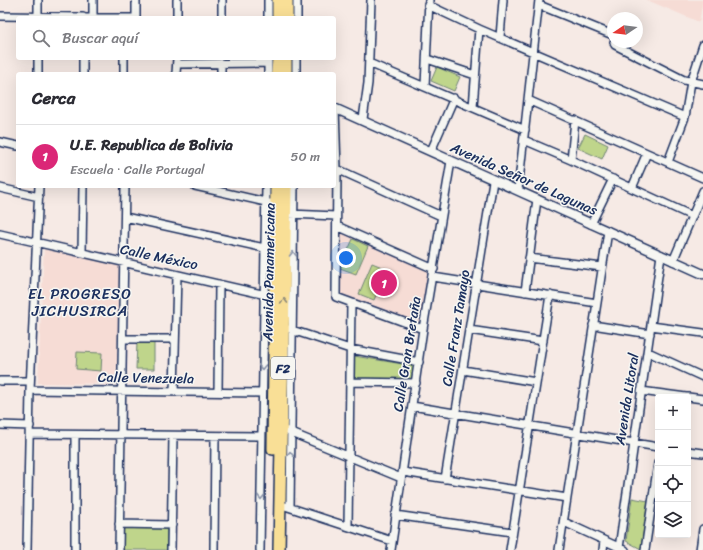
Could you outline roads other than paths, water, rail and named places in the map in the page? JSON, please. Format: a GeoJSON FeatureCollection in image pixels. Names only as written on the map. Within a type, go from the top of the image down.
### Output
{"type":"FeatureCollection","features":[{"type":"Feature","properties":{"kind":"highway"},"geometry":{"type":"LineString","coordinates":[[278,0],[278,16]]}},
{"type":"Feature","properties":{"kind":"highway"},"geometry":{"type":"LineString","coordinates":[[287,0],[287,16]]}},
{"type":"Feature","properties":{"kind":"highway"},"geometry":{"type":"LineString","coordinates":[[271,60],[276,72]]}},
{"type":"Feature","properties":{"kind":"highway"},"geometry":{"type":"LineString","coordinates":[[286,60],[286,72]]}},
{"type":"Feature","properties":{"kind":"highway","name":"Avenida Panamericana"},"geometry":{"type":"LineString","coordinates":[[272,550],[269,296],[271,203],[275,188]]}},
{"type":"Feature","properties":{"kind":"highway","name":"Avenida Panamericana"},"geometry":{"type":"LineString","coordinates":[[279,550],[284,505],[286,431],[290,214],[286,188]]}},
{"type":"Feature","properties":{"kind":"street"},"geometry":{"type":"LineString","coordinates":[[38,0],[38,16]]}},
{"type":"Feature","properties":{"kind":"street"},"geometry":{"type":"LineString","coordinates":[[93,0],[93,16]]}},
{"type":"Feature","properties":{"kind":"street"},"geometry":{"type":"LineString","coordinates":[[136,0],[136,16]]}},
{"type":"Feature","properties":{"kind":"street"},"geometry":{"type":"LineString","coordinates":[[177,0],[177,16]]}},
{"type":"Feature","properties":{"kind":"street"},"geometry":{"type":"LineString","coordinates":[[222,0],[222,16]]}},
{"type":"Feature","properties":{"kind":"street"},"geometry":{"type":"LineString","coordinates":[[268,0],[268,16]]}},
{"type":"Feature","properties":{"kind":"street"},"geometry":{"type":"LineString","coordinates":[[297,0],[297,16]]}},
{"type":"Feature","properties":{"kind":"street"},"geometry":{"type":"LineString","coordinates":[[363,120],[369,63],[371,0]]}},
{"type":"Feature","properties":{"kind":"street"},"geometry":{"type":"LineString","coordinates":[[500,37],[503,0]]}},
{"type":"Feature","properties":{"kind":"street"},"geometry":{"type":"LineString","coordinates":[[518,190],[539,2],[607,32]]}},
{"type":"Feature","properties":{"kind":"street"},"geometry":{"type":"LineString","coordinates":[[426,86],[429,3],[479,29],[534,51],[685,117]]}},
{"type":"Feature","properties":{"kind":"street"},"geometry":{"type":"LineString","coordinates":[[0,16],[16,17]]}},
{"type":"Feature","properties":{"kind":"street"},"geometry":{"type":"LineString","coordinates":[[473,107],[479,29]]}},
{"type":"Feature","properties":{"kind":"street"},"geometry":{"type":"LineString","coordinates":[[668,162],[685,117],[691,82],[703,45]]}},
{"type":"Feature","properties":{"kind":"street"},"geometry":{"type":"LineString","coordinates":[[621,48],[691,82],[703,84]]}},
{"type":"Feature","properties":{"kind":"street"},"geometry":{"type":"LineString","coordinates":[[427,59],[475,75]]}},
{"type":"Feature","properties":{"kind":"street"},"geometry":{"type":"LineString","coordinates":[[38,60],[38,72]]}},
{"type":"Feature","properties":{"kind":"street"},"geometry":{"type":"LineString","coordinates":[[83,60],[83,72]]}},
{"type":"Feature","properties":{"kind":"street"},"geometry":{"type":"LineString","coordinates":[[124,60],[124,72]]}},
{"type":"Feature","properties":{"kind":"street"},"geometry":{"type":"LineString","coordinates":[[176,72],[177,61],[221,64],[271,60],[268,72]]}},
{"type":"Feature","properties":{"kind":"street"},"geometry":{"type":"LineString","coordinates":[[296,60],[296,72]]}},
{"type":"Feature","properties":{"kind":"street"},"geometry":{"type":"LineString","coordinates":[[369,63],[454,98],[525,130]]}},
{"type":"Feature","properties":{"kind":"street"},"geometry":{"type":"LineString","coordinates":[[221,64],[221,72]]}},
{"type":"Feature","properties":{"kind":"street"},"geometry":{"type":"LineString","coordinates":[[431,151],[454,98]]}},
{"type":"Feature","properties":{"kind":"street"},"geometry":{"type":"LineString","coordinates":[[528,100],[703,178]]}},
{"type":"Feature","properties":{"kind":"street","name":"Avenida Señor de Lagunas"},"geometry":{"type":"LineString","coordinates":[[336,108],[703,274]]}},
{"type":"Feature","properties":{"kind":"street"},"geometry":{"type":"LineString","coordinates":[[571,160],[575,120]]}},
{"type":"Feature","properties":{"kind":"street"},"geometry":{"type":"LineString","coordinates":[[336,138],[336,297],[423,329]]}},
{"type":"Feature","properties":{"kind":"street"},"geometry":{"type":"LineString","coordinates":[[524,140],[692,216]]}},
{"type":"Feature","properties":{"kind":"street"},"geometry":{"type":"LineString","coordinates":[[0,142],[16,146]]}},
{"type":"Feature","properties":{"kind":"street"},"geometry":{"type":"LineString","coordinates":[[632,188],[647,153]]}},
{"type":"Feature","properties":{"kind":"street","name":"Calle Gran Bretaña"},"geometry":{"type":"LineString","coordinates":[[390,550],[423,329],[433,277],[441,216],[451,161]]}},
{"type":"Feature","properties":{"kind":"street"},"geometry":{"type":"LineString","coordinates":[[337,168],[441,216]]}},
{"type":"Feature","properties":{"kind":"street"},"geometry":{"type":"LineString","coordinates":[[592,224],[613,179]]}},
{"type":"Feature","properties":{"kind":"street","name":"Calle Franz Tamayo"},"geometry":{"type":"LineString","coordinates":[[445,479],[493,180]]}},
{"type":"Feature","properties":{"kind":"street"},"geometry":{"type":"LineString","coordinates":[[0,188],[40,197]]}},
{"type":"Feature","properties":{"kind":"street"},"geometry":{"type":"LineString","coordinates":[[27,550],[30,381],[40,188]]}},
{"type":"Feature","properties":{"kind":"street"},"geometry":{"type":"LineString","coordinates":[[82,253],[83,188]]}},
{"type":"Feature","properties":{"kind":"street"},"geometry":{"type":"LineString","coordinates":[[119,550],[125,264],[125,188]]}},
{"type":"Feature","properties":{"kind":"street","name":"Avenida Panamericana"},"geometry":{"type":"LineString","coordinates":[[267,188],[271,203]]}},
{"type":"Feature","properties":{"kind":"street"},"geometry":{"type":"LineString","coordinates":[[294,188],[290,214],[336,216]]}},
{"type":"Feature","properties":{"kind":"street"},"geometry":{"type":"LineString","coordinates":[[219,189],[271,203]]}},
{"type":"Feature","properties":{"kind":"street"},"geometry":{"type":"LineString","coordinates":[[672,261],[703,191]]}},
{"type":"Feature","properties":{"kind":"street"},"geometry":{"type":"LineString","coordinates":[[525,292],[537,199]]}},
{"type":"Feature","properties":{"kind":"street"},"geometry":{"type":"LineString","coordinates":[[124,217],[270,249]]}},
{"type":"Feature","properties":{"kind":"street"},"geometry":{"type":"LineString","coordinates":[[337,226],[434,269]]}},
{"type":"Feature","properties":{"kind":"street"},"geometry":{"type":"LineString","coordinates":[[559,550],[608,231]]}},
{"type":"Feature","properties":{"kind":"street","name":"Calle México"},"geometry":{"type":"LineString","coordinates":[[0,234],[38,244],[269,296]]}},
{"type":"Feature","properties":{"kind":"street","name":"Avenida Litoral"},"geometry":{"type":"LineString","coordinates":[[622,549],[633,444],[648,352],[661,255]]}},
{"type":"Feature","properties":{"kind":"street"},"geometry":{"type":"LineString","coordinates":[[529,258],[602,267]]}},
{"type":"Feature","properties":{"kind":"street"},"geometry":{"type":"LineString","coordinates":[[174,392],[177,275]]}},
{"type":"Feature","properties":{"kind":"street"},"geometry":{"type":"LineString","coordinates":[[433,277],[596,303]]}},
{"type":"Feature","properties":{"kind":"street"},"geometry":{"type":"LineString","coordinates":[[218,392],[219,284]]}},
{"type":"Feature","properties":{"kind":"street"},"geometry":{"type":"LineString","coordinates":[[510,550],[550,295]]}},
{"type":"Feature","properties":{"kind":"street","name":"Avenida Panamericana"},"geometry":{"type":"LineString","coordinates":[[260,550],[262,393],[269,296]]}},
{"type":"Feature","properties":{"kind":"street"},"geometry":{"type":"LineString","coordinates":[[348,526],[351,303]]}},
{"type":"Feature","properties":{"kind":"street"},"geometry":{"type":"LineString","coordinates":[[593,325],[650,334]]}},
{"type":"Feature","properties":{"kind":"street"},"geometry":{"type":"LineString","coordinates":[[651,326],[703,333]]}},
{"type":"Feature","properties":{"kind":"street"},"geometry":{"type":"LineString","coordinates":[[288,329],[350,349],[419,362]]}},
{"type":"Feature","properties":{"kind":"street"},"geometry":{"type":"LineString","coordinates":[[469,330],[543,341]]}},
{"type":"Feature","properties":{"kind":"street"},"geometry":{"type":"LineString","coordinates":[[123,339],[175,339]]}},
{"type":"Feature","properties":{"kind":"street"},"geometry":{"type":"LineString","coordinates":[[648,352],[703,377]]}},
{"type":"Feature","properties":{"kind":"street"},"geometry":{"type":"LineString","coordinates":[[463,370],[536,382]]}},
{"type":"Feature","properties":{"kind":"street"},"geometry":{"type":"LineString","coordinates":[[0,381],[30,381]]}},
{"type":"Feature","properties":{"kind":"street"},"geometry":{"type":"LineString","coordinates":[[350,382],[416,383]]}},
{"type":"Feature","properties":{"kind":"street","name":"Calle Venezuela"},"geometry":{"type":"LineString","coordinates":[[30,390],[262,393]]}},
{"type":"Feature","properties":{"kind":"street"},"geometry":{"type":"LineString","coordinates":[[642,391],[664,394]]}},
{"type":"Feature","properties":{"kind":"street"},"geometry":{"type":"LineString","coordinates":[[691,398],[703,399]]}},
{"type":"Feature","properties":{"kind":"street"},"geometry":{"type":"LineString","coordinates":[[412,406],[655,447]]}},
{"type":"Feature","properties":{"kind":"street"},"geometry":{"type":"LineString","coordinates":[[0,425],[30,426]]}},
{"type":"Feature","properties":{"kind":"street"},"geometry":{"type":"LineString","coordinates":[[286,431],[402,475],[445,479],[567,498]]}},
{"type":"Feature","properties":{"kind":"street"},"geometry":{"type":"LineString","coordinates":[[30,434],[261,436]]}},
{"type":"Feature","properties":{"kind":"street"},"geometry":{"type":"LineString","coordinates":[[75,550],[76,435]]}},
{"type":"Feature","properties":{"kind":"street"},"geometry":{"type":"LineString","coordinates":[[171,550],[173,436]]}},
{"type":"Feature","properties":{"kind":"street"},"geometry":{"type":"LineString","coordinates":[[214,550],[215,436]]}},
{"type":"Feature","properties":{"kind":"street"},"geometry":{"type":"LineString","coordinates":[[691,451],[703,453]]}},
{"type":"Feature","properties":{"kind":"street"},"geometry":{"type":"LineString","coordinates":[[645,550],[658,466]]}},
{"type":"Feature","properties":{"kind":"street"},"geometry":{"type":"LineString","coordinates":[[284,505],[392,540]]}},
{"type":"Feature","properties":{"kind":"street"},"geometry":{"type":"LineString","coordinates":[[395,515],[512,532]]}},
{"type":"Feature","properties":{"kind":"street"},"geometry":{"type":"LineString","coordinates":[[564,522],[622,549]]}},
{"type":"Feature","properties":{"kind":"street"},"geometry":{"type":"LineString","coordinates":[[120,524],[172,525]]}},
{"type":"Feature","properties":{"kind":"street"},"geometry":{"type":"LineString","coordinates":[[701,546],[703,528]]}},
{"type":"Feature","properties":{"kind":"street"},"geometry":{"type":"LineString","coordinates":[[603,550],[604,541]]}},
{"type":"Feature","properties":{"kind":"place","name":"U.E. Republica de Bolivia"},"geometry":{"type":"Point","coordinates":[384,283]}},
{"type":"Feature","properties":{"kind":"district","name":"EL PROGRESO JICHUSIRCA"},"geometry":{"type":"Point","coordinates":[80,302]}}]}
